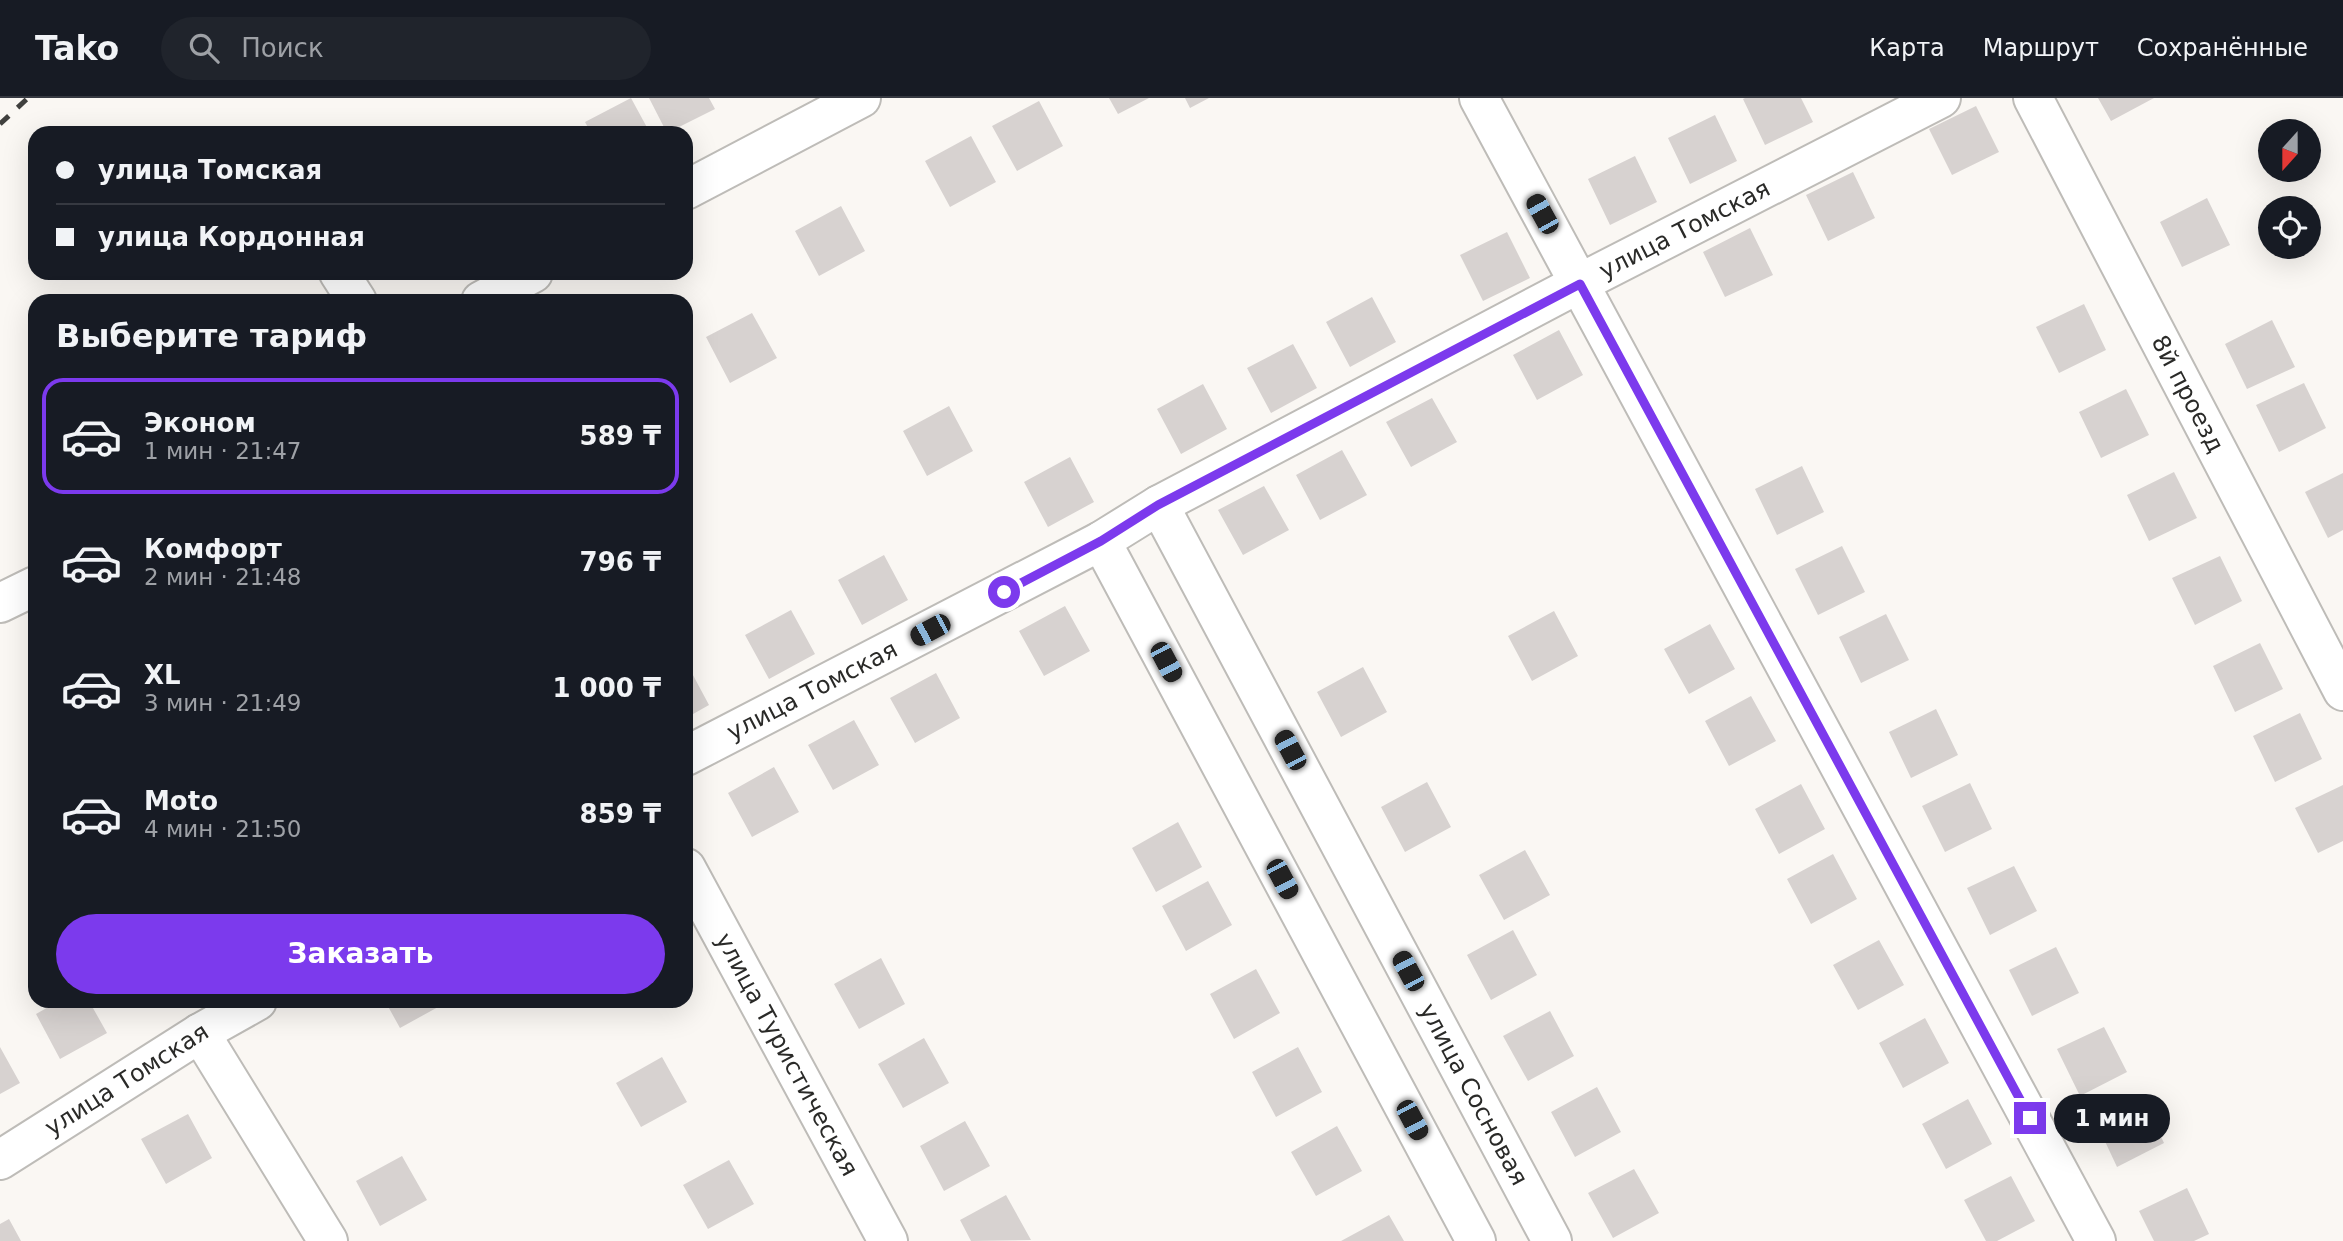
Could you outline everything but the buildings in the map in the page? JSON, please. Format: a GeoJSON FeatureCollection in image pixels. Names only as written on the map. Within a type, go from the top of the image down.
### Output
{"type":"FeatureCollection","features":[{"type":"Feature","properties":{"kind":"street"},"geometry":{"type":"LineString","coordinates":[[693,186],[861,98]]}},
{"type":"Feature","properties":{"kind":"street"},"geometry":{"type":"LineString","coordinates":[[1479,98],[2096,1241]]}},
{"type":"Feature","properties":{"kind":"street","name":"улица Томская"},"geometry":{"type":"LineString","coordinates":[[693,752],[1101,541],[1158,505],[1941,98]]}},
{"type":"Feature","properties":{"kind":"street","name":"8й проезд"},"geometry":{"type":"LineString","coordinates":[[2033,98],[2343,691]]}},
{"type":"Feature","properties":{"kind":"street"},"geometry":{"type":"LineString","coordinates":[[494,294],[520,280]]}},
{"type":"Feature","properties":{"kind":"street","name":"улица Сосновая"},"geometry":{"type":"LineString","coordinates":[[1158,505],[1552,1241]]}},
{"type":"Feature","properties":{"kind":"street"},"geometry":{"type":"LineString","coordinates":[[1101,541],[1476,1241]]}},
{"type":"Feature","properties":{"kind":"street"},"geometry":{"type":"LineString","coordinates":[[0,603],[28,589]]}},
{"type":"Feature","properties":{"kind":"street","name":"улица Туристическая"},"geometry":{"type":"LineString","coordinates":[[693,881],[888,1241]]}},
{"type":"Feature","properties":{"kind":"street","name":"улица Томская"},"geometry":{"type":"LineString","coordinates":[[0,1160],[245,1008]]}},
{"type":"Feature","properties":{"kind":"street"},"geometry":{"type":"LineString","coordinates":[[201,1033],[328,1241]]}},
{"type":"Feature","properties":{"kind":"railway"},"geometry":{"type":"LineString","coordinates":[[0,124],[28,98]]}},
{"type":"Feature","properties":{"kind":"route"},"geometry":{"type":"LineString","coordinates":[[1004,592],[1101,541],[1158,505],[1580,284],[2030,1118]]}}]}
